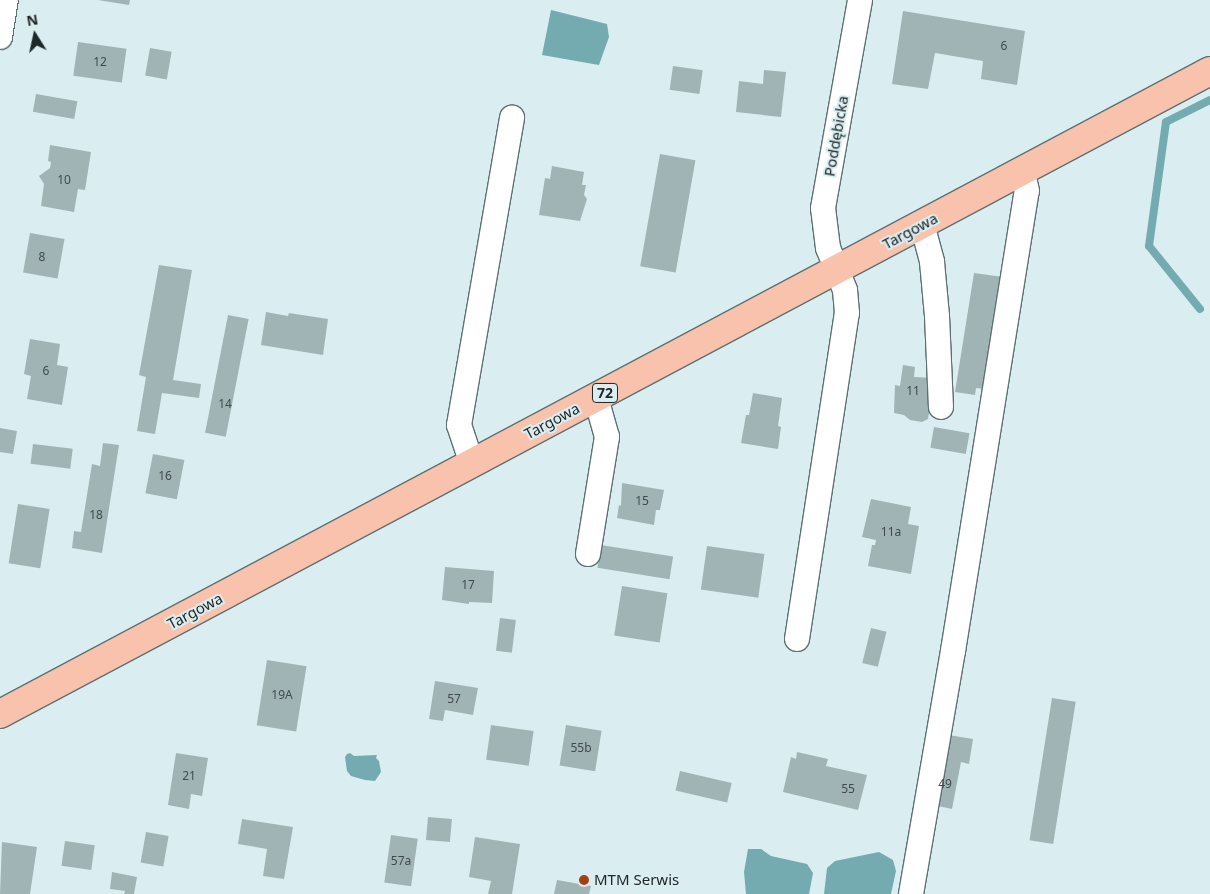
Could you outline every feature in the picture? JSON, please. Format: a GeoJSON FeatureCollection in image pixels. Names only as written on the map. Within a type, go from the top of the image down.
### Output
{"type":"FeatureCollection","features":[{"type":"Feature","properties":{"kind":"main road","name":"Targowa"},"geometry":{"type":"LineString","coordinates":[[0,714],[1210,71]]}},
{"type":"Feature","properties":{"kind":"street"},"geometry":{"type":"LineString","coordinates":[[0,37],[6,0]]}},
{"type":"Feature","properties":{"kind":"street","name":"Poddębicka"},"geometry":{"type":"LineString","coordinates":[[797,639],[847,314],[845,290],[828,248],[823,208],[860,0]]}},
{"type":"Feature","properties":{"kind":"street"},"geometry":{"type":"LineString","coordinates":[[472,464],[459,426],[512,118]]}},
{"type":"Feature","properties":{"kind":"street"},"geometry":{"type":"LineString","coordinates":[[910,894],[953,651],[1028,191],[1022,170]]}},
{"type":"Feature","properties":{"kind":"street"},"geometry":{"type":"LineString","coordinates":[[922,224],[932,271],[941,407]]}},
{"type":"Feature","properties":{"kind":"street"},"geometry":{"type":"LineString","coordinates":[[588,554],[607,437],[596,398]]}},
{"type":"Feature","properties":{"kind":"water"},"geometry":{"type":"Polygon","coordinates":[[[551,10],[607,24],[609,37],[599,65],[542,55],[551,10]]]}},
{"type":"Feature","properties":{"kind":"water"},"geometry":{"type":"Polygon","coordinates":[[[350,753],[354,756],[377,755],[376,758],[379,761],[381,772],[375,781],[351,776],[347,771],[345,757],[350,753]]]}},
{"type":"Feature","properties":{"kind":"water"},"geometry":{"type":"Polygon","coordinates":[[[748,849],[761,849],[771,856],[807,864],[813,873],[809,894],[746,894],[744,872],[748,849]]]}},
{"type":"Feature","properties":{"kind":"water"},"geometry":{"type":"Polygon","coordinates":[[[879,852],[893,860],[896,871],[891,894],[824,894],[827,868],[835,861],[879,852]]]}},
{"type":"Feature","properties":{"kind":"building"},"geometry":{"type":"Polygon","coordinates":[[[98,0],[130,0],[129,5],[98,0]]]}},
{"type":"Feature","properties":{"kind":"building"},"geometry":{"type":"Polygon","coordinates":[[[903,11],[1025,31],[1017,85],[981,79],[983,61],[935,53],[928,89],[892,84],[903,11]]]}},
{"type":"Feature","properties":{"kind":"building"},"geometry":{"type":"Polygon","coordinates":[[[78,42],[127,49],[122,82],[73,76],[78,42]]]}},
{"type":"Feature","properties":{"kind":"building"},"geometry":{"type":"Polygon","coordinates":[[[150,48],[172,52],[167,79],[145,76],[150,48]]]}},
{"type":"Feature","properties":{"kind":"building"},"geometry":{"type":"Polygon","coordinates":[[[673,66],[703,70],[699,94],[670,90],[673,66]]]}},
{"type":"Feature","properties":{"kind":"building"},"geometry":{"type":"Polygon","coordinates":[[[764,70],[786,72],[781,117],[736,112],[739,81],[763,84],[764,70]]]}},
{"type":"Feature","properties":{"kind":"building"},"geometry":{"type":"Polygon","coordinates":[[[36,94],[77,101],[74,119],[33,112],[36,94]]]}},
{"type":"Feature","properties":{"kind":"building"},"geometry":{"type":"Polygon","coordinates":[[[50,145],[91,152],[85,190],[78,189],[74,212],[41,206],[44,184],[39,176],[50,168],[51,162],[48,161],[50,145]]]}},
{"type":"Feature","properties":{"kind":"building"},"geometry":{"type":"Polygon","coordinates":[[[660,154],[695,160],[676,273],[640,266],[660,154]]]}},
{"type":"Feature","properties":{"kind":"building"},"geometry":{"type":"Polygon","coordinates":[[[552,166],[584,172],[582,185],[586,185],[584,195],[587,199],[580,221],[539,215],[545,178],[550,179],[552,166]]]}},
{"type":"Feature","properties":{"kind":"building"},"geometry":{"type":"Polygon","coordinates":[[[30,233],[64,239],[58,278],[23,272],[30,233]]]}},
{"type":"Feature","properties":{"kind":"building"},"geometry":{"type":"Polygon","coordinates":[[[159,265],[192,270],[173,380],[201,384],[199,398],[162,393],[155,434],[137,431],[146,377],[139,375],[159,265]]]}},
{"type":"Feature","properties":{"kind":"building"},"geometry":{"type":"Polygon","coordinates":[[[974,273],[1003,277],[985,389],[976,388],[975,395],[955,392],[974,273]]]}},
{"type":"Feature","properties":{"kind":"building"},"geometry":{"type":"Polygon","coordinates":[[[266,312],[288,316],[289,313],[328,319],[323,355],[261,345],[266,312]]]}},
{"type":"Feature","properties":{"kind":"building"},"geometry":{"type":"Polygon","coordinates":[[[228,315],[249,319],[226,437],[205,433],[228,315]]]}},
{"type":"Feature","properties":{"kind":"building"},"geometry":{"type":"Polygon","coordinates":[[[30,339],[60,344],[57,365],[68,367],[62,405],[27,399],[31,376],[24,374],[30,339]]]}},
{"type":"Feature","properties":{"kind":"building"},"geometry":{"type":"Polygon","coordinates":[[[903,365],[915,367],[914,377],[935,378],[928,419],[922,422],[910,420],[904,415],[894,413],[895,385],[900,386],[903,365]]]}},
{"type":"Feature","properties":{"kind":"building"},"geometry":{"type":"Polygon","coordinates":[[[753,393],[782,398],[778,426],[781,427],[778,449],[741,443],[746,415],[749,415],[753,393]]]}},
{"type":"Feature","properties":{"kind":"building"},"geometry":{"type":"Polygon","coordinates":[[[934,427],[969,433],[966,454],[930,448],[934,427]]]}},
{"type":"Feature","properties":{"kind":"building"},"geometry":{"type":"Polygon","coordinates":[[[0,428],[17,431],[13,454],[0,452],[0,428]]]}},
{"type":"Feature","properties":{"kind":"building"},"geometry":{"type":"Polygon","coordinates":[[[103,443],[119,445],[102,553],[72,548],[74,531],[81,532],[92,464],[100,466],[103,443]]]}},
{"type":"Feature","properties":{"kind":"building"},"geometry":{"type":"Polygon","coordinates":[[[33,444],[73,449],[70,469],[31,464],[33,444]]]}},
{"type":"Feature","properties":{"kind":"building"},"geometry":{"type":"Polygon","coordinates":[[[153,454],[184,460],[177,499],[145,493],[153,454]]]}},
{"type":"Feature","properties":{"kind":"building"},"geometry":{"type":"Polygon","coordinates":[[[622,483],[664,490],[660,510],[656,510],[654,525],[617,518],[619,505],[621,506],[622,483]]]}},
{"type":"Feature","properties":{"kind":"building"},"geometry":{"type":"Polygon","coordinates":[[[871,499],[911,507],[908,524],[919,526],[911,574],[868,566],[872,545],[875,545],[876,540],[862,537],[871,499]]]}},
{"type":"Feature","properties":{"kind":"building"},"geometry":{"type":"Polygon","coordinates":[[[18,504],[50,509],[40,568],[9,563],[18,504]]]}},
{"type":"Feature","properties":{"kind":"building"},"geometry":{"type":"Polygon","coordinates":[[[601,545],[673,556],[670,579],[597,568],[601,545]]]}},
{"type":"Feature","properties":{"kind":"building"},"geometry":{"type":"Polygon","coordinates":[[[707,546],[764,554],[758,598],[701,590],[707,546]]]}},
{"type":"Feature","properties":{"kind":"building"},"geometry":{"type":"Polygon","coordinates":[[[445,567],[494,571],[492,603],[469,602],[469,604],[442,600],[445,567]]]}},
{"type":"Feature","properties":{"kind":"building"},"geometry":{"type":"Polygon","coordinates":[[[622,586],[667,593],[660,643],[614,635],[622,586]]]}},
{"type":"Feature","properties":{"kind":"building"},"geometry":{"type":"Polygon","coordinates":[[[500,618],[516,620],[512,653],[496,651],[500,618]]]}},
{"type":"Feature","properties":{"kind":"building"},"geometry":{"type":"Polygon","coordinates":[[[871,628],[887,632],[878,667],[862,663],[871,628]]]}},
{"type":"Feature","properties":{"kind":"building"},"geometry":{"type":"Polygon","coordinates":[[[267,660],[307,666],[296,731],[257,725],[267,660]]]}},
{"type":"Feature","properties":{"kind":"building"},"geometry":{"type":"Polygon","coordinates":[[[435,681],[478,688],[473,715],[445,710],[443,721],[429,719],[435,681]]]}},
{"type":"Feature","properties":{"kind":"building"},"geometry":{"type":"Polygon","coordinates":[[[1052,698],[1076,702],[1053,844],[1029,840],[1052,698]]]}},
{"type":"Feature","properties":{"kind":"building"},"geometry":{"type":"Polygon","coordinates":[[[491,725],[534,731],[529,766],[486,760],[491,725]]]}},
{"type":"Feature","properties":{"kind":"building"},"geometry":{"type":"Polygon","coordinates":[[[566,725],[602,731],[595,771],[560,765],[566,725]]]}},
{"type":"Feature","properties":{"kind":"building"},"geometry":{"type":"Polygon","coordinates":[[[942,734],[973,739],[969,764],[961,762],[952,809],[929,804],[942,734]]]}},
{"type":"Feature","properties":{"kind":"building"},"geometry":{"type":"Polygon","coordinates":[[[797,752],[828,759],[826,766],[867,775],[858,810],[783,792],[791,757],[796,759],[797,752]]]}},
{"type":"Feature","properties":{"kind":"building"},"geometry":{"type":"Polygon","coordinates":[[[176,753],[208,758],[202,796],[191,794],[189,809],[168,805],[176,753]]]}},
{"type":"Feature","properties":{"kind":"building"},"geometry":{"type":"Polygon","coordinates":[[[680,771],[732,783],[727,802],[676,790],[680,771]]]}},
{"type":"Feature","properties":{"kind":"building"},"geometry":{"type":"Polygon","coordinates":[[[428,817],[452,819],[450,842],[426,840],[428,817]]]}},
{"type":"Feature","properties":{"kind":"building"},"geometry":{"type":"Polygon","coordinates":[[[242,819],[293,827],[284,879],[263,876],[267,849],[238,844],[242,819]]]}},
{"type":"Feature","properties":{"kind":"building"},"geometry":{"type":"Polygon","coordinates":[[[146,832],[169,836],[163,867],[141,863],[146,832]]]}},
{"type":"Feature","properties":{"kind":"building"},"geometry":{"type":"Polygon","coordinates":[[[391,835],[418,839],[411,886],[384,883],[391,835]]]}},
{"type":"Feature","properties":{"kind":"building"},"geometry":{"type":"Polygon","coordinates":[[[475,837],[520,844],[512,894],[488,894],[491,881],[469,877],[475,837]]]}},
{"type":"Feature","properties":{"kind":"building"},"geometry":{"type":"Polygon","coordinates":[[[65,841],[95,845],[91,870],[62,866],[65,841]]]}},
{"type":"Feature","properties":{"kind":"building"},"geometry":{"type":"Polygon","coordinates":[[[2,842],[37,847],[30,894],[0,894],[2,842]]]}},
{"type":"Feature","properties":{"kind":"building"},"geometry":{"type":"Polygon","coordinates":[[[112,872],[137,877],[134,894],[124,894],[125,891],[110,889],[112,872]]]}},
{"type":"Feature","properties":{"kind":"building"},"geometry":{"type":"Polygon","coordinates":[[[557,880],[591,886],[589,894],[554,894],[557,880]]]}},
{"type":"Feature","properties":{"kind":"waterway"},"geometry":{"type":"LineString","coordinates":[[1200,309],[1149,246],[1166,122],[1210,100]]}},
{"type":"Feature","properties":{"kind":"place","name":"MTM Serwis"},"geometry":{"type":"Point","coordinates":[584,880]}}]}
